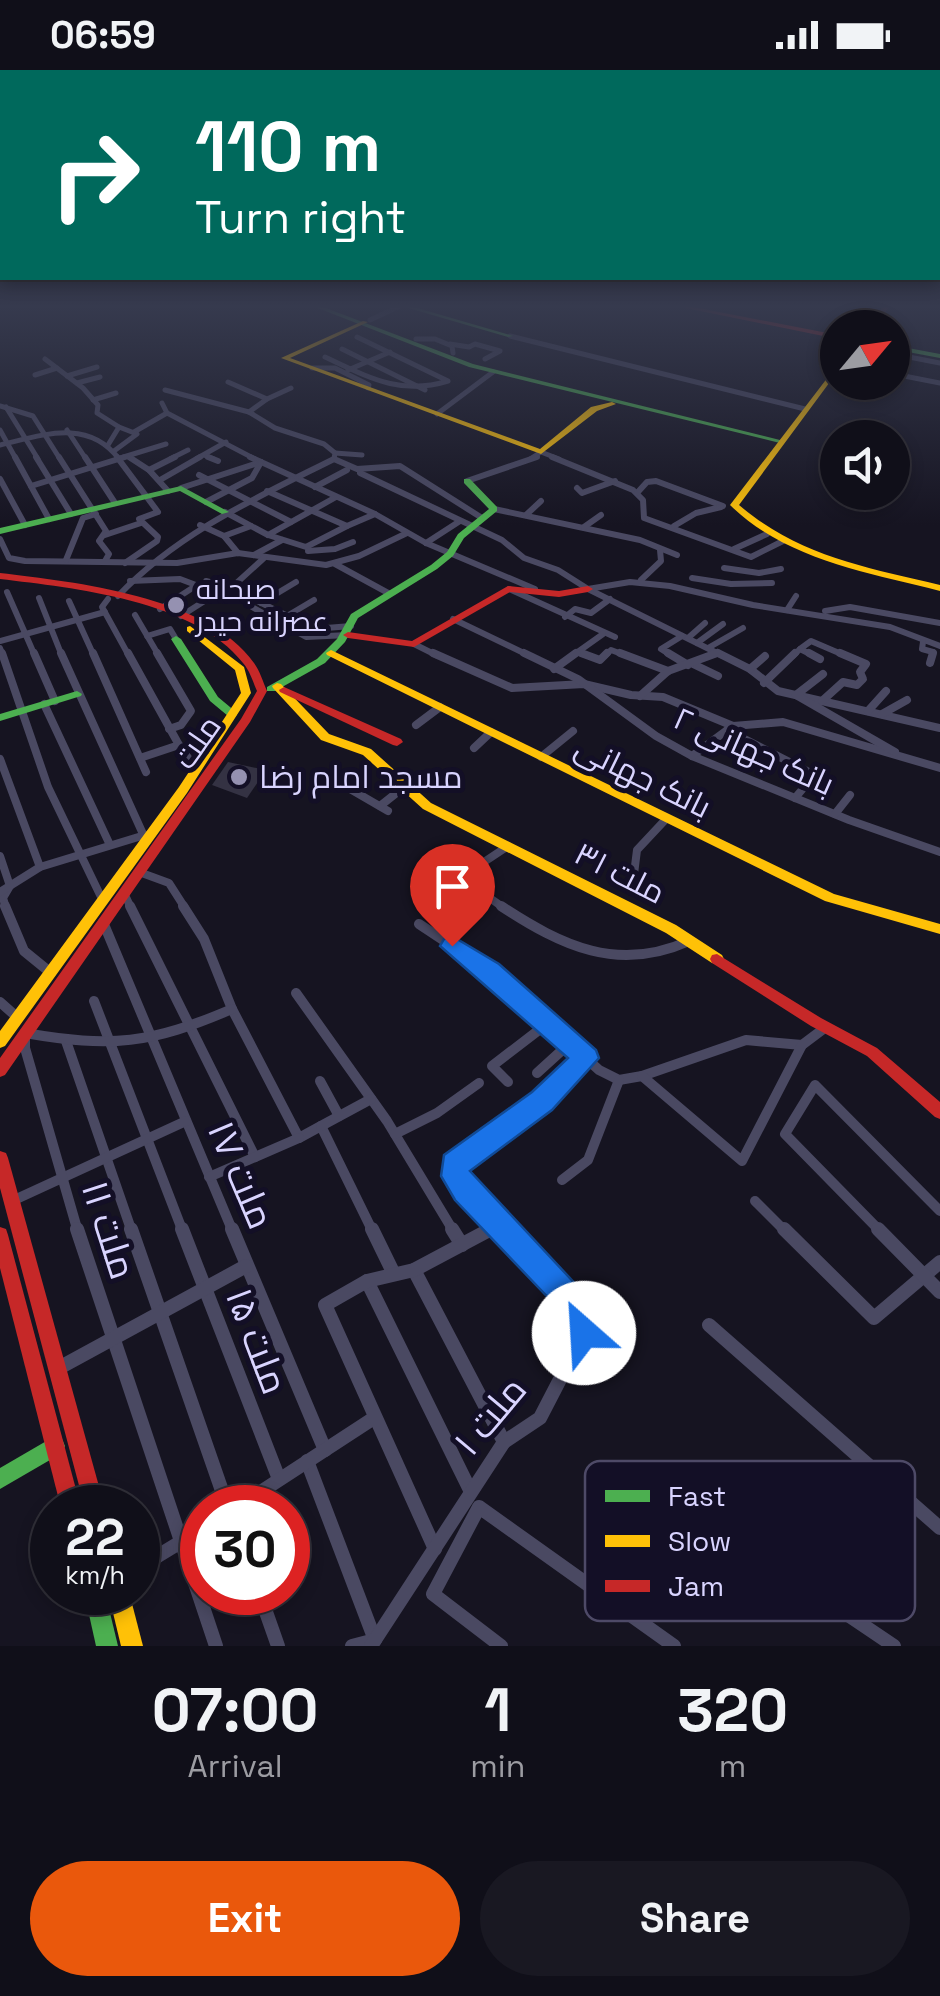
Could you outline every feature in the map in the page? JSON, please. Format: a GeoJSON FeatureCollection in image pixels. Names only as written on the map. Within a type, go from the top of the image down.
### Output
{"type":"FeatureCollection","features":[{"type":"Feature","properties":{"kind":"street"},"geometry":{"type":"LineString","coordinates":[[70,379],[98,405],[97,413],[134,432],[168,413]]}},
{"type":"Feature","properties":{"kind":"street"},"geometry":{"type":"LineString","coordinates":[[342,379],[616,481],[637,493],[643,500],[644,518],[657,523],[751,557],[783,541]]}},
{"type":"Feature","properties":{"kind":"street"},"geometry":{"type":"LineString","coordinates":[[359,379],[368,388]]}},
{"type":"Feature","properties":{"kind":"street"},"geometry":{"type":"LineString","coordinates":[[369,379],[403,392],[425,390],[448,381],[443,379]]}},
{"type":"Feature","properties":{"kind":"street"},"geometry":{"type":"LineString","coordinates":[[402,379],[425,390]]}},
{"type":"Feature","properties":{"kind":"street"},"geometry":{"type":"LineString","coordinates":[[437,414],[475,379]]}},
{"type":"Feature","properties":{"kind":"street"},"geometry":{"type":"LineString","coordinates":[[526,379],[592,401],[623,402],[782,438]]}},
{"type":"Feature","properties":{"kind":"street"},"geometry":{"type":"LineString","coordinates":[[538,379],[782,438]]}},
{"type":"Feature","properties":{"kind":"street"},"geometry":{"type":"LineString","coordinates":[[682,379],[805,409]]}},
{"type":"Feature","properties":{"kind":"street"},"geometry":{"type":"LineString","coordinates":[[80,386],[100,380]]}},
{"type":"Feature","properties":{"kind":"street"},"geometry":{"type":"LineString","coordinates":[[228,382],[267,399]]}},
{"type":"Feature","properties":{"kind":"street"},"geometry":{"type":"LineString","coordinates":[[249,412],[291,388]]}},
{"type":"Feature","properties":{"kind":"street"},"geometry":{"type":"LineString","coordinates":[[820,389],[734,505],[748,523],[783,541],[940,588]]}},
{"type":"Feature","properties":{"kind":"street"},"geometry":{"type":"LineString","coordinates":[[165,390],[249,412],[275,428],[324,444],[348,470],[477,519]]}},
{"type":"Feature","properties":{"kind":"street"},"geometry":{"type":"LineString","coordinates":[[93,400],[116,393]]}},
{"type":"Feature","properties":{"kind":"street"},"geometry":{"type":"LineString","coordinates":[[477,519],[466,481],[537,457],[592,401],[623,402]]}},
{"type":"Feature","properties":{"kind":"street"},"geometry":{"type":"LineString","coordinates":[[162,403],[168,413],[260,462],[375,514],[426,543],[535,590]]}},
{"type":"Feature","properties":{"kind":"street"},"geometry":{"type":"LineString","coordinates":[[3,407],[33,416],[94,511],[104,535]]}},
{"type":"Feature","properties":{"kind":"street"},"geometry":{"type":"LineString","coordinates":[[3,407],[71,514]]}},
{"type":"Feature","properties":{"kind":"street"},"geometry":{"type":"LineString","coordinates":[[111,448],[120,427]]}},
{"type":"Feature","properties":{"kind":"street"},"geometry":{"type":"LineString","coordinates":[[0,430],[4,444],[49,519]]}},
{"type":"Feature","properties":{"kind":"street"},"geometry":{"type":"LineString","coordinates":[[4,444],[67,430],[111,448],[170,486],[268,535],[307,549],[335,549],[353,542]]}},
{"type":"Feature","properties":{"kind":"street"},"geometry":{"type":"LineString","coordinates":[[67,430],[115,503]]}},
{"type":"Feature","properties":{"kind":"street"},"geometry":{"type":"LineString","coordinates":[[111,448],[135,438],[134,432]]}},
{"type":"Feature","properties":{"kind":"street"},"geometry":{"type":"LineString","coordinates":[[170,486],[180,469],[226,442]]}},
{"type":"Feature","properties":{"kind":"street"},"geometry":{"type":"LineString","coordinates":[[31,486],[166,444]]}},
{"type":"Feature","properties":{"kind":"street"},"geometry":{"type":"LineString","coordinates":[[111,448],[158,512],[139,519],[158,537],[125,563]]}},
{"type":"Feature","properties":{"kind":"street"},"geometry":{"type":"LineString","coordinates":[[149,470],[188,450]]}},
{"type":"Feature","properties":{"kind":"street"},"geometry":{"type":"LineString","coordinates":[[204,455],[218,461]]}},
{"type":"Feature","properties":{"kind":"street"},"geometry":{"type":"LineString","coordinates":[[103,901],[77,856],[19,712],[0,644],[78,620],[110,602],[149,564],[200,525],[335,456],[362,455]]}},
{"type":"Feature","properties":{"kind":"street"},"geometry":{"type":"LineString","coordinates":[[66,560],[83,518],[94,511],[260,462]]}},
{"type":"Feature","properties":{"kind":"street"},"geometry":{"type":"LineString","coordinates":[[206,502],[252,478],[260,462]]}},
{"type":"Feature","properties":{"kind":"street"},"geometry":{"type":"LineString","coordinates":[[163,463],[180,469]]}},
{"type":"Feature","properties":{"kind":"street"},"geometry":{"type":"LineString","coordinates":[[360,473],[400,466],[477,519],[524,558],[558,570],[750,668],[764,683],[796,695],[940,728]]}},
{"type":"Feature","properties":{"kind":"street"},"geometry":{"type":"LineString","coordinates":[[314,488],[348,470]]}},
{"type":"Feature","properties":{"kind":"street"},"geometry":{"type":"LineString","coordinates":[[199,475],[291,522]]}},
{"type":"Feature","properties":{"kind":"street"},"geometry":{"type":"LineString","coordinates":[[0,478],[25,525]]}},
{"type":"Feature","properties":{"kind":"street"},"geometry":{"type":"LineString","coordinates":[[576,488],[582,493],[616,481]]}},
{"type":"Feature","properties":{"kind":"street"},"geometry":{"type":"LineString","coordinates":[[637,493],[647,482],[656,481],[723,506],[691,515],[674,526]]}},
{"type":"Feature","properties":{"kind":"street"},"geometry":{"type":"LineString","coordinates":[[267,491],[348,526]]}},
{"type":"Feature","properties":{"kind":"street"},"geometry":{"type":"LineString","coordinates":[[268,535],[336,497]]}},
{"type":"Feature","properties":{"kind":"street"},"geometry":{"type":"LineString","coordinates":[[526,515],[541,500]]}},
{"type":"Feature","properties":{"kind":"street"},"geometry":{"type":"LineString","coordinates":[[94,511],[25,525],[0,535],[9,558],[4,579],[110,845]]}},
{"type":"Feature","properties":{"kind":"street"},"geometry":{"type":"LineString","coordinates":[[294,561],[307,549],[375,514]]}},
{"type":"Feature","properties":{"kind":"street"},"geometry":{"type":"LineString","coordinates":[[426,543],[477,519],[526,515],[640,540],[677,554]]}},
{"type":"Feature","properties":{"kind":"street"},"geometry":{"type":"LineString","coordinates":[[584,527],[601,515]]}},
{"type":"Feature","properties":{"kind":"street"},"geometry":{"type":"LineString","coordinates":[[691,515],[705,521]]}},
{"type":"Feature","properties":{"kind":"street"},"geometry":{"type":"LineString","coordinates":[[262,692],[331,653],[350,631],[354,616],[450,554],[477,519]]}},
{"type":"Feature","properties":{"kind":"street"},"geometry":{"type":"LineString","coordinates":[[611,534],[615,522]]}},
{"type":"Feature","properties":{"kind":"street"},"geometry":{"type":"LineString","coordinates":[[105,561],[109,554],[99,541],[104,535],[141,523]]}},
{"type":"Feature","properties":{"kind":"street"},"geometry":{"type":"LineString","coordinates":[[640,540],[657,523]]}},
{"type":"Feature","properties":{"kind":"street"},"geometry":{"type":"LineString","coordinates":[[200,525],[224,536],[238,553]]}},
{"type":"Feature","properties":{"kind":"street"},"geometry":{"type":"LineString","coordinates":[[224,536],[251,526]]}},
{"type":"Feature","properties":{"kind":"street"},"geometry":{"type":"LineString","coordinates":[[9,558],[149,564],[238,553],[338,562],[407,534]]}},
{"type":"Feature","properties":{"kind":"street"},"geometry":{"type":"LineString","coordinates":[[734,550],[767,534]]}},
{"type":"Feature","properties":{"kind":"street"},"geometry":{"type":"LineString","coordinates":[[252,556],[282,540]]}},
{"type":"Feature","properties":{"kind":"street"},"geometry":{"type":"LineString","coordinates":[[335,549],[338,562],[390,594]]}},
{"type":"Feature","properties":{"kind":"street"},"geometry":{"type":"LineString","coordinates":[[641,580],[661,561],[660,550]]}},
{"type":"Feature","properties":{"kind":"street"},"geometry":{"type":"LineString","coordinates":[[189,572],[203,558]]}},
{"type":"Feature","properties":{"kind":"street"},"geometry":{"type":"LineString","coordinates":[[231,588],[264,558]]}},
{"type":"Feature","properties":{"kind":"street"},"geometry":{"type":"LineString","coordinates":[[4,579],[25,561]]}},
{"type":"Feature","properties":{"kind":"street"},"geometry":{"type":"LineString","coordinates":[[681,589],[697,568]]}},
{"type":"Feature","properties":{"kind":"street"},"geometry":{"type":"LineString","coordinates":[[724,568],[751,573],[782,569]]}},
{"type":"Feature","properties":{"kind":"street"},"geometry":{"type":"LineString","coordinates":[[750,585],[751,573]]}},
{"type":"Feature","properties":{"kind":"street"},"geometry":{"type":"LineString","coordinates":[[692,578],[772,584]]}},
{"type":"Feature","properties":{"kind":"street","name":"ملت"},"geometry":{"type":"LineString","coordinates":[[0,1042],[221,741],[246,693],[240,668],[192,630],[165,617],[4,579]]}},
{"type":"Feature","properties":{"kind":"street"},"geometry":{"type":"LineString","coordinates":[[130,582],[180,580],[218,593],[181,616]]}},
{"type":"Feature","properties":{"kind":"street"},"geometry":{"type":"LineString","coordinates":[[414,644],[508,588],[572,594],[614,580],[641,580],[787,610],[818,612],[898,630],[940,646]]}},
{"type":"Feature","properties":{"kind":"street"},"geometry":{"type":"LineString","coordinates":[[206,581],[231,588],[314,630],[350,631],[414,644],[484,679],[512,688],[584,684],[663,697],[730,728],[809,772],[812,778],[795,798]]}},
{"type":"Feature","properties":{"kind":"street"},"geometry":{"type":"LineString","coordinates":[[262,603],[296,582]]}},
{"type":"Feature","properties":{"kind":"street"},"geometry":{"type":"LineString","coordinates":[[160,608],[197,585]]}},
{"type":"Feature","properties":{"kind":"street"},"geometry":{"type":"LineString","coordinates":[[508,588],[616,638]]}},
{"type":"Feature","properties":{"kind":"street"},"geometry":{"type":"LineString","coordinates":[[787,610],[796,596]]}},
{"type":"Feature","properties":{"kind":"street"},"geometry":{"type":"LineString","coordinates":[[5,889],[40,868],[110,845],[152,837],[77,694],[39,598]]}},
{"type":"Feature","properties":{"kind":"street"},"geometry":{"type":"LineString","coordinates":[[565,617],[576,608],[590,613],[610,599]]}},
{"type":"Feature","properties":{"kind":"street"},"geometry":{"type":"LineString","coordinates":[[287,616],[314,600]]}},
{"type":"Feature","properties":{"kind":"street"},"geometry":{"type":"LineString","coordinates":[[69,601],[146,772]]}},
{"type":"Feature","properties":{"kind":"street"},"geometry":{"type":"LineString","coordinates":[[110,602],[169,729],[196,769]]}},
{"type":"Feature","properties":{"kind":"street","name":"ملت"},"geometry":{"type":"LineString","coordinates":[[0,1070],[139,872],[152,837],[196,769],[246,720],[262,692],[252,664],[224,641],[160,608],[110,602]]}},
{"type":"Feature","properties":{"kind":"street"},"geometry":{"type":"LineString","coordinates":[[812,621],[818,612],[850,607],[940,623]]}},
{"type":"Feature","properties":{"kind":"street"},"geometry":{"type":"LineString","coordinates":[[252,608],[306,637],[350,631]]}},
{"type":"Feature","properties":{"kind":"street"},"geometry":{"type":"LineString","coordinates":[[136,615],[191,711],[180,725],[169,729]]}},
{"type":"Feature","properties":{"kind":"street","name":"بانک جهانی ۲"},"geometry":{"type":"LineString","coordinates":[[453,619],[584,684],[656,736],[692,756],[940,852]]}},
{"type":"Feature","properties":{"kind":"street"},"geometry":{"type":"LineString","coordinates":[[832,629],[842,619]]}},
{"type":"Feature","properties":{"kind":"street"},"geometry":{"type":"LineString","coordinates":[[689,639],[704,623]]}},
{"type":"Feature","properties":{"kind":"street"},"geometry":{"type":"LineString","coordinates":[[718,676],[662,649],[723,624]]}},
{"type":"Feature","properties":{"kind":"street"},"geometry":{"type":"LineString","coordinates":[[708,648],[743,628]]}},
{"type":"Feature","properties":{"kind":"street"},"geometry":{"type":"LineString","coordinates":[[893,642],[898,630]]}},
{"type":"Feature","properties":{"kind":"street"},"geometry":{"type":"LineString","coordinates":[[147,636],[173,634],[214,699],[232,714]]}},
{"type":"Feature","properties":{"kind":"street"},"geometry":{"type":"LineString","coordinates":[[554,669],[603,634]]}},
{"type":"Feature","properties":{"kind":"street"},"geometry":{"type":"LineString","coordinates":[[764,683],[811,642],[866,665],[857,685],[843,682],[822,701]]}},
{"type":"Feature","properties":{"kind":"street"},"geometry":{"type":"LineString","coordinates":[[923,642],[922,649],[932,652],[930,663]]}},
{"type":"Feature","properties":{"kind":"street"},"geometry":{"type":"LineString","coordinates":[[800,649],[820,659]]}},
{"type":"Feature","properties":{"kind":"street"},"geometry":{"type":"LineString","coordinates":[[577,652],[600,660],[612,650],[668,671]]}},
{"type":"Feature","properties":{"kind":"street"},"geometry":{"type":"LineString","coordinates":[[640,696],[668,671],[718,652]]}},
{"type":"Feature","properties":{"kind":"street","name":"بانک جهانی"},"geometry":{"type":"LineString","coordinates":[[331,653],[830,898],[940,929]]}},
{"type":"Feature","properties":{"kind":"street"},"geometry":{"type":"LineString","coordinates":[[750,668],[765,656]]}},
{"type":"Feature","properties":{"kind":"street"},"geometry":{"type":"LineString","coordinates":[[796,695],[823,674]]}},
{"type":"Feature","properties":{"kind":"street"},"geometry":{"type":"LineString","coordinates":[[278,686],[397,742]]}},
{"type":"Feature","properties":{"kind":"street","name":"ملت ۳۱"},"geometry":{"type":"LineString","coordinates":[[278,686],[325,737],[367,752],[428,806],[688,940],[826,1028],[872,1052],[940,1112]]}},
{"type":"Feature","properties":{"kind":"street"},"geometry":{"type":"LineString","coordinates":[[868,711],[886,691]]}},
{"type":"Feature","properties":{"kind":"street"},"geometry":{"type":"LineString","coordinates":[[0,718],[77,694]]}},
{"type":"Feature","properties":{"kind":"street"},"geometry":{"type":"LineString","coordinates":[[796,695],[910,761]]}},
{"type":"Feature","properties":{"kind":"street"},"geometry":{"type":"LineString","coordinates":[[882,714],[907,700]]}},
{"type":"Feature","properties":{"kind":"street"},"geometry":{"type":"LineString","coordinates":[[416,726],[440,707]]}},
{"type":"Feature","properties":{"kind":"street"},"geometry":{"type":"LineString","coordinates":[[692,756],[730,728],[784,722],[940,768]]}},
{"type":"Feature","properties":{"kind":"street"},"geometry":{"type":"LineString","coordinates":[[474,748],[491,732]]}},
{"type":"Feature","properties":{"kind":"street"},"geometry":{"type":"LineString","coordinates":[[541,757],[573,732]]}},
{"type":"Feature","properties":{"kind":"street"},"geometry":{"type":"LineString","coordinates":[[140,758],[179,744]]}},
{"type":"Feature","properties":{"kind":"street"},"geometry":{"type":"LineString","coordinates":[[0,759],[40,868]]}},
{"type":"Feature","properties":{"kind":"street"},"geometry":{"type":"LineString","coordinates":[[326,775],[384,808],[404,786]]}},
{"type":"Feature","properties":{"kind":"street"},"geometry":{"type":"LineString","coordinates":[[834,814],[850,794]]}},
{"type":"Feature","properties":{"kind":"street"},"geometry":{"type":"LineString","coordinates":[[634,874],[631,862],[637,847],[666,819]]}},
{"type":"Feature","properties":{"kind":"street"},"geometry":{"type":"LineString","coordinates":[[508,846],[476,868],[466,882],[563,940],[616,959],[654,956],[688,940]]}},
{"type":"Feature","properties":{"kind":"street"},"geometry":{"type":"LineString","coordinates":[[0,856],[3,898],[18,945],[32,964],[51,972]]}},
{"type":"Feature","properties":{"kind":"street"},"geometry":{"type":"LineString","coordinates":[[139,872],[169,883],[204,939],[232,1008],[299,1138]]}},
{"type":"Feature","properties":{"kind":"street"},"geometry":{"type":"LineString","coordinates":[[124,893],[255,1157]]}},
{"type":"Feature","properties":{"kind":"street","name":"ملت ۱۷"},"geometry":{"type":"LineString","coordinates":[[103,922],[325,1450]]}},
{"type":"Feature","properties":{"kind":"street"},"geometry":{"type":"LineString","coordinates":[[419,924],[490,971],[586,1058],[619,1080],[642,1076],[746,1040],[802,1045]]}},
{"type":"Feature","properties":{"kind":"street"},"geometry":{"type":"LineString","coordinates":[[296,993],[395,1134],[462,1245]]}},
{"type":"Feature","properties":{"kind":"street","name":"ملت ۱۵"},"geometry":{"type":"LineString","coordinates":[[94,1000],[279,1479]]}},
{"type":"Feature","properties":{"kind":"street"},"geometry":{"type":"LineString","coordinates":[[0,1002],[25,1033],[112,1046],[153,1041],[232,1008]]}},
{"type":"Feature","properties":{"kind":"street"},"geometry":{"type":"LineString","coordinates":[[508,1082],[492,1066],[548,1023]]}},
{"type":"Feature","properties":{"kind":"street"},"geometry":{"type":"LineString","coordinates":[[642,1076],[742,1161],[802,1045],[826,1028]]}},
{"type":"Feature","properties":{"kind":"street","name":"ملت ۱۱"},"geometry":{"type":"LineString","coordinates":[[25,1033],[25,1048],[60,1179],[180,1536]]}},
{"type":"Feature","properties":{"kind":"street"},"geometry":{"type":"LineString","coordinates":[[66,1041],[159,1316],[223,1485]]}},
{"type":"Feature","properties":{"kind":"street"},"geometry":{"type":"LineString","coordinates":[[536,1073],[570,1044]]}},
{"type":"Feature","properties":{"kind":"street","name":"ملت ۱"},"geometry":{"type":"LineString","coordinates":[[373,1643],[504,1442],[540,1418],[584,1333],[584,1316],[466,1190],[454,1165],[542,1101],[586,1058]]}},
{"type":"Feature","properties":{"kind":"street"},"geometry":{"type":"LineString","coordinates":[[562,1180],[588,1160],[619,1080]]}},
{"type":"Feature","properties":{"kind":"street"},"geometry":{"type":"LineString","coordinates":[[320,1081],[339,1116]]}},
{"type":"Feature","properties":{"kind":"street"},"geometry":{"type":"LineString","coordinates":[[395,1134],[436,1113],[478,1082]]}},
{"type":"Feature","properties":{"kind":"street"},"geometry":{"type":"LineString","coordinates":[[940,1211],[815,1084],[785,1134],[940,1292]]}},
{"type":"Feature","properties":{"kind":"street"},"geometry":{"type":"LineString","coordinates":[[209,1178],[299,1138],[371,1099]]}},
{"type":"Feature","properties":{"kind":"street"},"geometry":{"type":"LineString","coordinates":[[12,1201],[186,1122]]}},
{"type":"Feature","properties":{"kind":"street"},"geometry":{"type":"LineString","coordinates":[[322,1126],[393,1272]]}},
{"type":"Feature","properties":{"kind":"street"},"geometry":{"type":"LineString","coordinates":[[0,1158],[89,1485]]}},
{"type":"Feature","properties":{"kind":"street"},"geometry":{"type":"LineString","coordinates":[[755,1201],[874,1318],[940,1262]]}},
{"type":"Feature","properties":{"kind":"street"},"geometry":{"type":"LineString","coordinates":[[435,1549],[325,1305],[367,1281],[414,1270],[499,1225]]}},
{"type":"Feature","properties":{"kind":"street"},"geometry":{"type":"LineString","coordinates":[[0,1235],[65,1485]]}},
{"type":"Feature","properties":{"kind":"street"},"geometry":{"type":"LineString","coordinates":[[57,1369],[246,1266]]}},
{"type":"Feature","properties":{"kind":"street"},"geometry":{"type":"LineString","coordinates":[[414,1270],[504,1442]]}},
{"type":"Feature","properties":{"kind":"street"},"geometry":{"type":"LineString","coordinates":[[367,1281],[470,1490]]}},
{"type":"Feature","properties":{"kind":"street"},"geometry":{"type":"LineString","coordinates":[[709,1325],[864,1461]]}},
{"type":"Feature","properties":{"kind":"street"},"geometry":{"type":"LineString","coordinates":[[269,1485],[374,1418]]}},
{"type":"Feature","properties":{"kind":"street"},"geometry":{"type":"LineString","coordinates":[[0,1479],[55,1446]]}},
{"type":"Feature","properties":{"kind":"street"},"geometry":{"type":"LineString","coordinates":[[307,1461],[373,1643],[352,1646]]}},
{"type":"Feature","properties":{"kind":"street"},"geometry":{"type":"LineString","coordinates":[[915,1506],[940,1528]]}},
{"type":"Feature","properties":{"kind":"street"},"geometry":{"type":"LineString","coordinates":[[502,1646],[433,1594],[479,1507],[585,1583]]}},
{"type":"Feature","properties":{"kind":"street"},"geometry":{"type":"LineString","coordinates":[[100,1615],[108,1646]]}},
{"type":"Feature","properties":{"kind":"street"},"geometry":{"type":"LineString","coordinates":[[124,1615],[132,1646]]}},
{"type":"Feature","properties":{"kind":"street","name":"ملت ۱۱"},"geometry":{"type":"LineString","coordinates":[[206,1615],[216,1646]]}},
{"type":"Feature","properties":{"kind":"street"},"geometry":{"type":"LineString","coordinates":[[267,1615],[278,1646]]}},
{"type":"Feature","properties":{"kind":"street"},"geometry":{"type":"LineString","coordinates":[[639,1621],[674,1646]]}},
{"type":"Feature","properties":{"kind":"street"},"geometry":{"type":"LineString","coordinates":[[857,1621],[894,1646]]}},
{"type":"Feature","properties":{"kind":"building","name":"مسجد امام رضا"},"geometry":{"type":"Polygon","coordinates":[[[228,762],[266,770],[247,798],[212,785],[228,762]]]}},
{"type":"Feature","properties":{"kind":"traffic: fast"},"geometry":{"type":"LineString","coordinates":[[523,379],[780,441]]}},
{"type":"Feature","properties":{"kind":"traffic: fast"},"geometry":{"type":"LineString","coordinates":[[271,689],[321,661],[341,640],[354,616],[434,567],[450,554],[461,536],[494,509],[467,481]]}},
{"type":"Feature","properties":{"kind":"traffic: fast"},"geometry":{"type":"LineString","coordinates":[[0,531],[181,488],[225,512]]}},
{"type":"Feature","properties":{"kind":"traffic: fast"},"geometry":{"type":"LineString","coordinates":[[176,639],[214,699],[232,714]]}},
{"type":"Feature","properties":{"kind":"traffic: fast"},"geometry":{"type":"LineString","coordinates":[[0,718],[77,694]]}},
{"type":"Feature","properties":{"kind":"traffic: fast"},"geometry":{"type":"LineString","coordinates":[[0,1479],[55,1446]]}},
{"type":"Feature","properties":{"kind":"traffic: fast"},"geometry":{"type":"LineString","coordinates":[[100,1615],[107,1646]]}},
{"type":"Feature","properties":{"kind":"traffic: slow"},"geometry":{"type":"LineString","coordinates":[[340,379],[541,452]]}},
{"type":"Feature","properties":{"kind":"traffic: slow"},"geometry":{"type":"LineString","coordinates":[[820,390],[734,505],[755,523],[804,550],[857,568],[940,588]]}},
{"type":"Feature","properties":{"kind":"traffic: slow"},"geometry":{"type":"LineString","coordinates":[[541,452],[594,409],[612,404]]}},
{"type":"Feature","properties":{"kind":"traffic: slow"},"geometry":{"type":"LineString","coordinates":[[0,1042],[183,790],[246,693],[240,669],[190,629]]}},
{"type":"Feature","properties":{"kind":"traffic: slow"},"geometry":{"type":"LineString","coordinates":[[331,653],[830,898],[940,929]]}},
{"type":"Feature","properties":{"kind":"traffic: slow"},"geometry":{"type":"LineString","coordinates":[[277,686],[325,737],[367,752],[427,806],[671,929],[717,959]]}},
{"type":"Feature","properties":{"kind":"traffic: slow"},"geometry":{"type":"LineString","coordinates":[[124,1615],[132,1646]]}},
{"type":"Feature","properties":{"kind":"traffic: jam"},"geometry":{"type":"LineString","coordinates":[[0,576],[98,590],[169,610],[201,624],[228,642],[249,663],[262,691],[246,720],[0,1070]]}},
{"type":"Feature","properties":{"kind":"traffic: jam"},"geometry":{"type":"LineString","coordinates":[[348,635],[414,644],[508,589],[559,594],[588,589]]}},
{"type":"Feature","properties":{"kind":"traffic: jam"},"geometry":{"type":"LineString","coordinates":[[284,690],[397,742]]}},
{"type":"Feature","properties":{"kind":"traffic: jam"},"geometry":{"type":"LineString","coordinates":[[717,959],[816,1022],[872,1052],[940,1112]]}},
{"type":"Feature","properties":{"kind":"traffic: jam"},"geometry":{"type":"LineString","coordinates":[[0,1158],[89,1485]]}},
{"type":"Feature","properties":{"kind":"traffic: jam"},"geometry":{"type":"LineString","coordinates":[[0,1235],[65,1485]]}},
{"type":"Feature","properties":{"kind":"place","name":"صبحانه عصرانه حیدر"},"geometry":{"type":"Point","coordinates":[176,605]}},
{"type":"Feature","properties":{"kind":"place","name":"مسجد امام رضا"},"geometry":{"type":"Point","coordinates":[239,777]}},
{"type":"Feature","properties":{"kind":"route"},"geometry":{"type":"LineString","coordinates":[[452,946],[490,971],[586,1058],[542,1101],[454,1165],[466,1190],[584,1316],[584,1333]]}}]}
